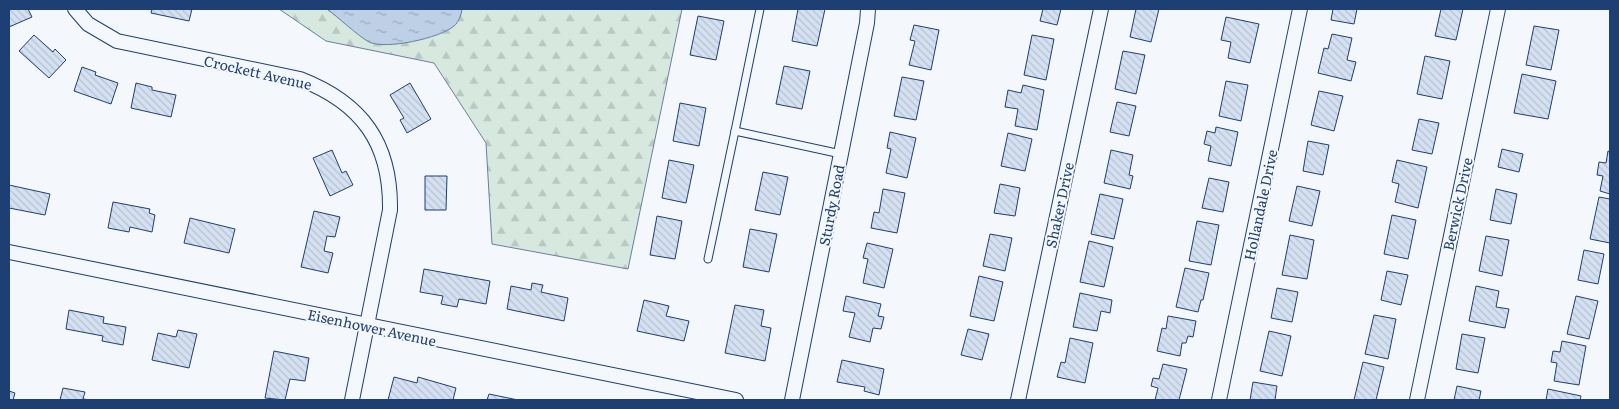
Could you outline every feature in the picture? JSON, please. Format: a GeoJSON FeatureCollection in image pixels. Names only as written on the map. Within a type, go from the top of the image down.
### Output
{"type":"FeatureCollection","features":[{"type":"Feature","properties":{"kind":"street","name":"Crockett Avenue"},"geometry":{"type":"LineString","coordinates":[[75,9],[88,24],[117,41],[300,79],[320,87],[337,97],[370,130],[387,167],[390,188],[390,210],[352,400]]}},
{"type":"Feature","properties":{"kind":"street","name":"Sturdy Road"},"geometry":{"type":"LineString","coordinates":[[792,400],[867,23],[868,9]]}},
{"type":"Feature","properties":{"kind":"street","name":"Shaker Drive"},"geometry":{"type":"LineString","coordinates":[[1018,400],[1101,9]]}},
{"type":"Feature","properties":{"kind":"street","name":"Hollandale Drive"},"geometry":{"type":"LineString","coordinates":[[1219,400],[1300,9]]}},
{"type":"Feature","properties":{"kind":"street","name":"Berwick Drive"},"geometry":{"type":"LineString","coordinates":[[1417,400],[1498,9]]}},
{"type":"Feature","properties":{"kind":"street","name":"Eisenhower Avenue"},"geometry":{"type":"LineString","coordinates":[[9,252],[736,400]]}},
{"type":"Feature","properties":{"kind":"lane"},"geometry":{"type":"LineString","coordinates":[[708,259],[760,9]]}},
{"type":"Feature","properties":{"kind":"lane"},"geometry":{"type":"LineString","coordinates":[[735,130],[841,154]]}},
{"type":"Feature","properties":{"kind":"green space"},"geometry":{"type":"Polygon","coordinates":[[[279,9],[327,9],[370,42],[460,16],[462,9],[682,9],[628,269],[492,244],[486,143],[434,63],[326,41],[279,9]]]}},
{"type":"Feature","properties":{"kind":"water"},"geometry":{"type":"Polygon","coordinates":[[[327,9],[462,9],[454,26],[437,35],[413,42],[387,45],[369,42],[327,9]]]}},
{"type":"Feature","properties":{"kind":"building"},"geometry":{"type":"Polygon","coordinates":[[[9,9],[28,9],[32,17],[9,27],[9,9]]]}},
{"type":"Feature","properties":{"kind":"building"},"geometry":{"type":"Polygon","coordinates":[[[152,9],[192,9],[189,21],[151,13],[152,9]]]}},
{"type":"Feature","properties":{"kind":"building"},"geometry":{"type":"Polygon","coordinates":[[[798,9],[825,9],[817,46],[792,41],[798,9]]]}},
{"type":"Feature","properties":{"kind":"building"},"geometry":{"type":"Polygon","coordinates":[[[1043,9],[1061,9],[1057,25],[1040,21],[1043,9]]]}},
{"type":"Feature","properties":{"kind":"building"},"geometry":{"type":"Polygon","coordinates":[[[1136,9],[1159,9],[1151,42],[1130,37],[1136,9]]]}},
{"type":"Feature","properties":{"kind":"building"},"geometry":{"type":"Polygon","coordinates":[[[1333,9],[1357,9],[1354,24],[1331,20],[1333,9]]]}},
{"type":"Feature","properties":{"kind":"building"},"geometry":{"type":"Polygon","coordinates":[[[1441,9],[1463,9],[1456,40],[1435,36],[1441,9]]]}},
{"type":"Feature","properties":{"kind":"building"},"geometry":{"type":"Polygon","coordinates":[[[698,16],[724,21],[716,60],[690,55],[698,16]]]}},
{"type":"Feature","properties":{"kind":"building"},"geometry":{"type":"Polygon","coordinates":[[[1226,17],[1259,24],[1250,63],[1228,58],[1231,42],[1221,40],[1226,17]]]}},
{"type":"Feature","properties":{"kind":"building"},"geometry":{"type":"Polygon","coordinates":[[[914,25],[939,30],[931,70],[909,65],[915,41],[910,40],[914,25]]]}},
{"type":"Feature","properties":{"kind":"building"},"geometry":{"type":"Polygon","coordinates":[[[1534,26],[1559,30],[1551,70],[1526,65],[1534,26]]]}},
{"type":"Feature","properties":{"kind":"building"},"geometry":{"type":"Polygon","coordinates":[[[1332,34],[1352,38],[1347,60],[1356,62],[1351,81],[1318,73],[1324,48],[1328,49],[1332,34]]]}},
{"type":"Feature","properties":{"kind":"building"},"geometry":{"type":"Polygon","coordinates":[[[34,35],[53,52],[55,49],[66,60],[49,78],[19,51],[34,35]]]}},
{"type":"Feature","properties":{"kind":"building"},"geometry":{"type":"Polygon","coordinates":[[[1032,35],[1054,39],[1046,80],[1024,75],[1032,35]]]}},
{"type":"Feature","properties":{"kind":"building"},"geometry":{"type":"Polygon","coordinates":[[[1123,51],[1145,55],[1136,94],[1115,89],[1123,51]]]}},
{"type":"Feature","properties":{"kind":"building"},"geometry":{"type":"Polygon","coordinates":[[[1425,56],[1450,61],[1442,99],[1417,94],[1425,56]]]}},
{"type":"Feature","properties":{"kind":"building"},"geometry":{"type":"Polygon","coordinates":[[[784,66],[810,71],[802,109],[776,104],[784,66]]]}},
{"type":"Feature","properties":{"kind":"building"},"geometry":{"type":"Polygon","coordinates":[[[82,67],[96,72],[95,75],[118,83],[111,104],[74,91],[82,67]]]}},
{"type":"Feature","properties":{"kind":"building"},"geometry":{"type":"Polygon","coordinates":[[[1522,74],[1556,81],[1548,119],[1514,113],[1522,74]]]}},
{"type":"Feature","properties":{"kind":"building"},"geometry":{"type":"Polygon","coordinates":[[[902,77],[924,81],[916,120],[894,116],[902,77]]]}},
{"type":"Feature","properties":{"kind":"building"},"geometry":{"type":"Polygon","coordinates":[[[1226,81],[1248,85],[1241,121],[1219,116],[1226,81]]]}},
{"type":"Feature","properties":{"kind":"building"},"geometry":{"type":"Polygon","coordinates":[[[136,83],[152,87],[152,90],[176,95],[171,117],[131,108],[136,83]]]}},
{"type":"Feature","properties":{"kind":"building"},"geometry":{"type":"Polygon","coordinates":[[[410,83],[431,119],[407,133],[400,120],[404,118],[390,95],[410,83]]]}},
{"type":"Feature","properties":{"kind":"building"},"geometry":{"type":"Polygon","coordinates":[[[1023,85],[1044,90],[1037,130],[1015,126],[1018,109],[1005,107],[1008,90],[1021,93],[1023,85]]]}},
{"type":"Feature","properties":{"kind":"building"},"geometry":{"type":"Polygon","coordinates":[[[1319,91],[1343,96],[1334,131],[1311,125],[1319,91]]]}},
{"type":"Feature","properties":{"kind":"building"},"geometry":{"type":"Polygon","coordinates":[[[1117,102],[1136,106],[1129,136],[1110,132],[1117,102]]]}},
{"type":"Feature","properties":{"kind":"building"},"geometry":{"type":"Polygon","coordinates":[[[680,103],[706,108],[699,146],[673,141],[680,103]]]}},
{"type":"Feature","properties":{"kind":"building"},"geometry":{"type":"Polygon","coordinates":[[[1419,119],[1439,123],[1432,154],[1412,150],[1419,119]]]}},
{"type":"Feature","properties":{"kind":"building"},"geometry":{"type":"Polygon","coordinates":[[[1216,127],[1238,132],[1231,166],[1208,161],[1211,146],[1204,144],[1207,131],[1215,133],[1216,127]]]}},
{"type":"Feature","properties":{"kind":"building"},"geometry":{"type":"Polygon","coordinates":[[[890,132],[916,138],[907,178],[886,173],[891,149],[887,148],[890,132]]]}},
{"type":"Feature","properties":{"kind":"building"},"geometry":{"type":"Polygon","coordinates":[[[1008,133],[1032,139],[1025,171],[1001,166],[1008,133]]]}},
{"type":"Feature","properties":{"kind":"building"},"geometry":{"type":"Polygon","coordinates":[[[1308,141],[1329,145],[1323,175],[1303,171],[1308,141]]]}},
{"type":"Feature","properties":{"kind":"building"},"geometry":{"type":"Polygon","coordinates":[[[1502,149],[1523,154],[1519,172],[1498,167],[1502,149]]]}},
{"type":"Feature","properties":{"kind":"building"},"geometry":{"type":"Polygon","coordinates":[[[332,150],[342,173],[346,171],[353,185],[330,196],[313,158],[332,150]]]}},
{"type":"Feature","properties":{"kind":"building"},"geometry":{"type":"Polygon","coordinates":[[[1111,150],[1133,155],[1129,175],[1133,176],[1130,189],[1104,183],[1111,150]]]}},
{"type":"Feature","properties":{"kind":"building"},"geometry":{"type":"Polygon","coordinates":[[[1608,151],[1610,152],[1610,194],[1600,191],[1603,176],[1597,175],[1599,162],[1606,163],[1608,151]]]}},
{"type":"Feature","properties":{"kind":"building"},"geometry":{"type":"Polygon","coordinates":[[[669,160],[694,165],[686,203],[662,198],[669,160]]]}},
{"type":"Feature","properties":{"kind":"building"},"geometry":{"type":"Polygon","coordinates":[[[1397,160],[1427,167],[1418,208],[1395,202],[1399,184],[1392,182],[1397,160]]]}},
{"type":"Feature","properties":{"kind":"building"},"geometry":{"type":"Polygon","coordinates":[[[763,172],[788,177],[780,215],[755,210],[763,172]]]}},
{"type":"Feature","properties":{"kind":"building"},"geometry":{"type":"Polygon","coordinates":[[[425,176],[447,176],[446,210],[425,210],[425,176]]]}},
{"type":"Feature","properties":{"kind":"building"},"geometry":{"type":"Polygon","coordinates":[[[1209,178],[1229,182],[1223,212],[1202,208],[1209,178]]]}},
{"type":"Feature","properties":{"kind":"building"},"geometry":{"type":"Polygon","coordinates":[[[1000,184],[1020,188],[1015,216],[994,213],[1000,184]]]}},
{"type":"Feature","properties":{"kind":"building"},"geometry":{"type":"Polygon","coordinates":[[[9,185],[50,194],[45,215],[9,208],[9,185]]]}},
{"type":"Feature","properties":{"kind":"building"},"geometry":{"type":"Polygon","coordinates":[[[1297,186],[1320,191],[1312,226],[1289,221],[1297,186]]]}},
{"type":"Feature","properties":{"kind":"building"},"geometry":{"type":"Polygon","coordinates":[[[883,189],[905,193],[897,233],[871,228],[874,212],[879,213],[883,189]]]}},
{"type":"Feature","properties":{"kind":"building"},"geometry":{"type":"Polygon","coordinates":[[[1496,189],[1517,194],[1511,224],[1490,220],[1496,189]]]}},
{"type":"Feature","properties":{"kind":"building"},"geometry":{"type":"Polygon","coordinates":[[[1100,194],[1123,199],[1114,239],[1091,234],[1100,194]]]}},
{"type":"Feature","properties":{"kind":"building"},"geometry":{"type":"Polygon","coordinates":[[[1599,197],[1610,199],[1610,243],[1590,239],[1599,197]]]}},
{"type":"Feature","properties":{"kind":"building"},"geometry":{"type":"Polygon","coordinates":[[[113,202],[150,209],[149,213],[155,215],[152,232],[130,227],[129,232],[108,228],[113,202]]]}},
{"type":"Feature","properties":{"kind":"building"},"geometry":{"type":"Polygon","coordinates":[[[314,211],[340,217],[335,237],[327,236],[324,251],[333,253],[328,273],[301,267],[314,211]]]}},
{"type":"Feature","properties":{"kind":"building"},"geometry":{"type":"Polygon","coordinates":[[[1392,215],[1416,220],[1408,259],[1384,254],[1392,215]]]}},
{"type":"Feature","properties":{"kind":"building"},"geometry":{"type":"Polygon","coordinates":[[[657,216],[682,221],[675,259],[650,255],[657,216]]]}},
{"type":"Feature","properties":{"kind":"building"},"geometry":{"type":"Polygon","coordinates":[[[190,218],[235,229],[229,253],[184,243],[190,218]]]}},
{"type":"Feature","properties":{"kind":"building"},"geometry":{"type":"Polygon","coordinates":[[[1197,221],[1219,225],[1211,265],[1189,261],[1197,221]]]}},
{"type":"Feature","properties":{"kind":"building"},"geometry":{"type":"Polygon","coordinates":[[[750,229],[777,234],[769,272],[743,267],[750,229]]]}},
{"type":"Feature","properties":{"kind":"building"},"geometry":{"type":"Polygon","coordinates":[[[990,234],[1012,238],[1005,271],[983,266],[990,234]]]}},
{"type":"Feature","properties":{"kind":"building"},"geometry":{"type":"Polygon","coordinates":[[[1290,235],[1314,240],[1307,279],[1282,275],[1290,235]]]}},
{"type":"Feature","properties":{"kind":"building"},"geometry":{"type":"Polygon","coordinates":[[[1486,236],[1509,240],[1502,276],[1479,271],[1486,236]]]}},
{"type":"Feature","properties":{"kind":"building"},"geometry":{"type":"Polygon","coordinates":[[[1089,241],[1113,247],[1104,287],[1080,282],[1089,241]]]}},
{"type":"Feature","properties":{"kind":"building"},"geometry":{"type":"Polygon","coordinates":[[[867,243],[893,249],[884,288],[863,283],[868,259],[863,258],[867,243]]]}},
{"type":"Feature","properties":{"kind":"building"},"geometry":{"type":"Polygon","coordinates":[[[1584,250],[1604,254],[1598,284],[1578,280],[1584,250]]]}},
{"type":"Feature","properties":{"kind":"building"},"geometry":{"type":"Polygon","coordinates":[[[1185,268],[1209,273],[1203,300],[1201,300],[1198,312],[1176,307],[1185,268]]]}},
{"type":"Feature","properties":{"kind":"building"},"geometry":{"type":"Polygon","coordinates":[[[424,269],[490,281],[486,304],[459,299],[457,307],[441,304],[443,296],[420,292],[424,269]]]}},
{"type":"Feature","properties":{"kind":"building"},"geometry":{"type":"Polygon","coordinates":[[[1387,271],[1408,275],[1401,305],[1381,300],[1387,271]]]}},
{"type":"Feature","properties":{"kind":"building"},"geometry":{"type":"Polygon","coordinates":[[[979,276],[1003,282],[994,321],[970,316],[979,276]]]}},
{"type":"Feature","properties":{"kind":"building"},"geometry":{"type":"Polygon","coordinates":[[[532,283],[543,285],[541,292],[568,298],[564,321],[507,309],[511,286],[531,290],[532,283]]]}},
{"type":"Feature","properties":{"kind":"building"},"geometry":{"type":"Polygon","coordinates":[[[1476,286],[1499,291],[1496,307],[1509,309],[1505,328],[1469,321],[1476,286]]]}},
{"type":"Feature","properties":{"kind":"building"},"geometry":{"type":"Polygon","coordinates":[[[1277,288],[1298,292],[1292,322],[1271,318],[1277,288]]]}},
{"type":"Feature","properties":{"kind":"building"},"geometry":{"type":"Polygon","coordinates":[[[1080,293],[1112,300],[1110,313],[1101,311],[1097,331],[1073,327],[1080,293]]]}},
{"type":"Feature","properties":{"kind":"building"},"geometry":{"type":"Polygon","coordinates":[[[846,296],[881,304],[878,316],[884,317],[881,329],[873,328],[870,342],[849,337],[855,313],[843,311],[846,296]]]}},
{"type":"Feature","properties":{"kind":"building"},"geometry":{"type":"Polygon","coordinates":[[[1576,296],[1598,301],[1589,339],[1567,334],[1576,296]]]}},
{"type":"Feature","properties":{"kind":"building"},"geometry":{"type":"Polygon","coordinates":[[[644,300],[669,306],[666,316],[689,321],[684,341],[637,331],[644,300]]]}},
{"type":"Feature","properties":{"kind":"building"},"geometry":{"type":"Polygon","coordinates":[[[735,305],[764,310],[761,326],[771,328],[765,361],[725,353],[735,305]]]}},
{"type":"Feature","properties":{"kind":"building"},"geometry":{"type":"Polygon","coordinates":[[[69,310],[104,317],[103,323],[126,327],[123,345],[102,341],[103,336],[66,329],[69,310]]]}},
{"type":"Feature","properties":{"kind":"building"},"geometry":{"type":"Polygon","coordinates":[[[1374,315],[1396,319],[1388,359],[1365,354],[1374,315]]]}},
{"type":"Feature","properties":{"kind":"building"},"geometry":{"type":"Polygon","coordinates":[[[1168,316],[1196,321],[1193,337],[1188,336],[1186,343],[1182,343],[1180,356],[1157,351],[1162,328],[1166,329],[1168,316]]]}},
{"type":"Feature","properties":{"kind":"building"},"geometry":{"type":"Polygon","coordinates":[[[968,329],[989,334],[982,360],[961,355],[968,329]]]}},
{"type":"Feature","properties":{"kind":"building"},"geometry":{"type":"Polygon","coordinates":[[[178,330],[197,334],[189,368],[152,360],[158,333],[176,337],[178,330]]]}},
{"type":"Feature","properties":{"kind":"building"},"geometry":{"type":"Polygon","coordinates":[[[1269,331],[1291,336],[1282,376],[1260,371],[1269,331]]]}},
{"type":"Feature","properties":{"kind":"building"},"geometry":{"type":"Polygon","coordinates":[[[1462,334],[1485,338],[1478,373],[1456,369],[1462,334]]]}},
{"type":"Feature","properties":{"kind":"building"},"geometry":{"type":"Polygon","coordinates":[[[1070,338],[1093,343],[1085,383],[1057,377],[1061,362],[1065,363],[1070,338]]]}},
{"type":"Feature","properties":{"kind":"building"},"geometry":{"type":"Polygon","coordinates":[[[1562,341],[1586,346],[1579,385],[1554,381],[1557,363],[1551,362],[1553,351],[1560,352],[1562,341]]]}},
{"type":"Feature","properties":{"kind":"building"},"geometry":{"type":"Polygon","coordinates":[[[274,351],[309,358],[305,381],[290,379],[285,400],[265,398],[274,351]]]}},
{"type":"Feature","properties":{"kind":"building"},"geometry":{"type":"Polygon","coordinates":[[[842,360],[884,369],[879,395],[864,391],[865,387],[837,382],[842,360]]]}},
{"type":"Feature","properties":{"kind":"building"},"geometry":{"type":"Polygon","coordinates":[[[1363,362],[1384,367],[1376,400],[1354,400],[1363,362]]]}},
{"type":"Feature","properties":{"kind":"building"},"geometry":{"type":"Polygon","coordinates":[[[1163,364],[1187,369],[1179,400],[1155,400],[1158,388],[1151,386],[1153,378],[1159,379],[1163,364]]]}},
{"type":"Feature","properties":{"kind":"building"},"geometry":{"type":"Polygon","coordinates":[[[394,377],[417,383],[418,377],[456,388],[453,400],[388,400],[394,377]]]}},
{"type":"Feature","properties":{"kind":"building"},"geometry":{"type":"Polygon","coordinates":[[[1253,382],[1277,386],[1275,400],[1250,400],[1253,382]]]}},
{"type":"Feature","properties":{"kind":"building"},"geometry":{"type":"Polygon","coordinates":[[[1457,386],[1481,391],[1479,400],[1454,400],[1457,386]]]}},
{"type":"Feature","properties":{"kind":"building"},"geometry":{"type":"Polygon","coordinates":[[[63,388],[85,392],[83,399],[91,400],[60,400],[63,388]]]}},
{"type":"Feature","properties":{"kind":"building"},"geometry":{"type":"Polygon","coordinates":[[[1548,389],[1581,396],[1580,400],[1546,400],[1548,389]]]}},
{"type":"Feature","properties":{"kind":"building"},"geometry":{"type":"Polygon","coordinates":[[[9,391],[15,393],[13,400],[9,400],[9,391]]]}},
{"type":"Feature","properties":{"kind":"building"},"geometry":{"type":"Polygon","coordinates":[[[489,394],[518,400],[487,400],[489,394]]]}}]}
